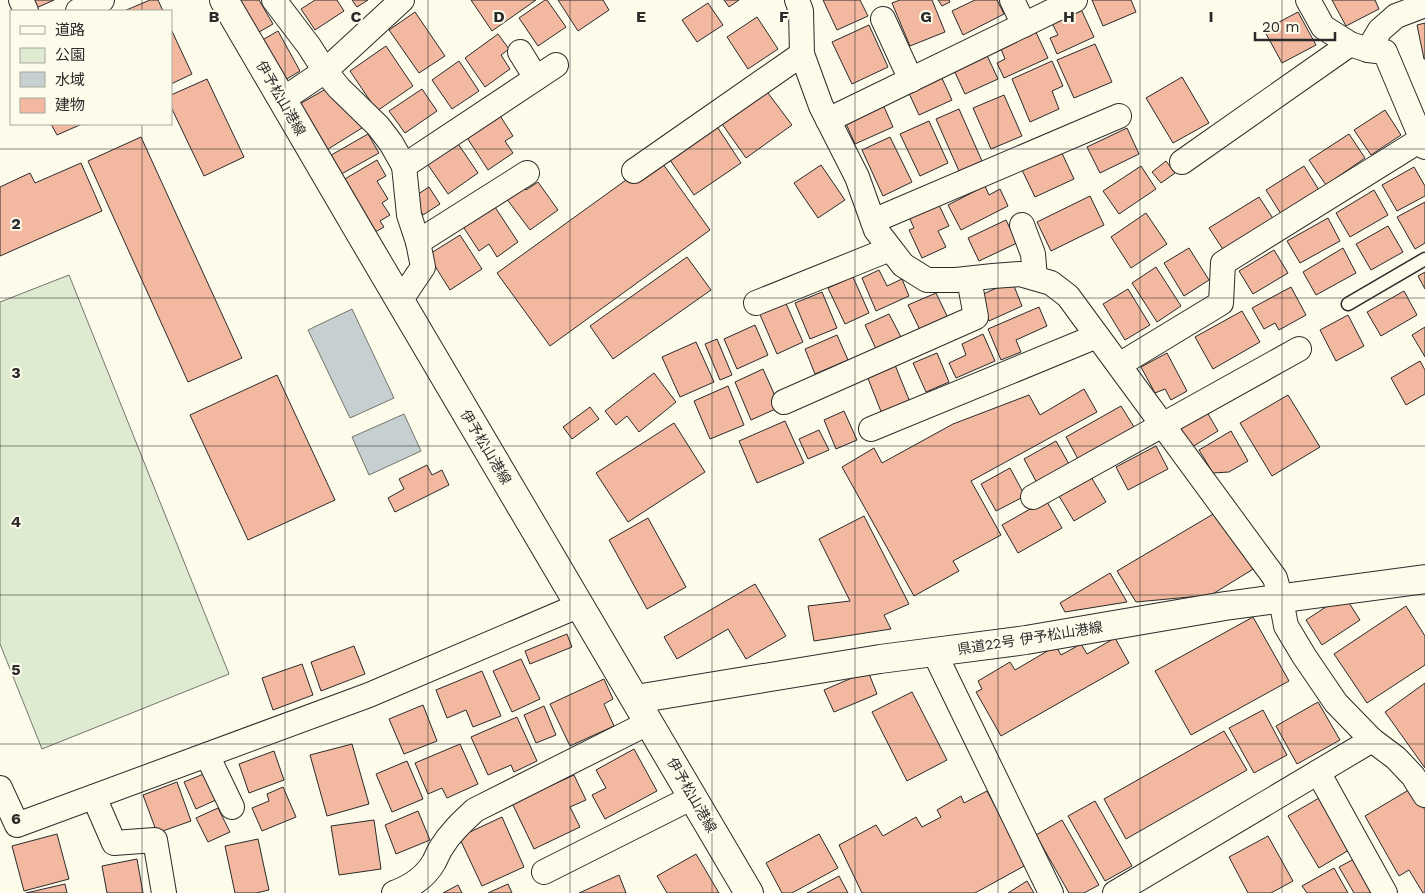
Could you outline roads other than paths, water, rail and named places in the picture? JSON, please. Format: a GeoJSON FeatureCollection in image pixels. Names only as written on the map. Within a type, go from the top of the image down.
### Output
{"type":"FeatureCollection","features":[{"type":"Feature","properties":{"kind":"main road","name":"伊予松山港線"},"geometry":{"type":"LineString","coordinates":[[224,0],[749,893]]}},
{"type":"Feature","properties":{"kind":"main road","name":"県道22号 伊予松山港線"},"geometry":{"type":"LineString","coordinates":[[636,699],[880,659],[1026,640],[1226,606],[1425,579]]}},
{"type":"Feature","properties":{"kind":"street"},"geometry":{"type":"LineString","coordinates":[[80,10],[102,0]]}},
{"type":"Feature","properties":{"kind":"street"},"geometry":{"type":"LineString","coordinates":[[274,0],[339,88],[378,126],[391,143],[404,166],[409,215],[418,242],[423,268],[400,301]]}},
{"type":"Feature","properties":{"kind":"street"},"geometry":{"type":"LineString","coordinates":[[282,100],[325,71],[402,0]]}},
{"type":"Feature","properties":{"kind":"street"},"geometry":{"type":"LineString","coordinates":[[797,0],[801,11],[802,54],[821,106],[857,177],[876,230],[890,249],[903,265],[927,280],[969,279],[1020,274],[1051,283],[1068,296],[1275,578],[1286,626],[1336,704],[1372,740],[1396,758],[1413,776],[1425,795]]}},
{"type":"Feature","properties":{"kind":"street"},"geometry":{"type":"LineString","coordinates":[[1012,0],[1024,25]]}},
{"type":"Feature","properties":{"kind":"street"},"geometry":{"type":"LineString","coordinates":[[828,120],[1075,0]]}},
{"type":"Feature","properties":{"kind":"street"},"geometry":{"type":"LineString","coordinates":[[1119,365],[1221,304],[1223,263],[1423,143],[1385,52],[1359,47],[1323,27],[1308,0]]}},
{"type":"Feature","properties":{"kind":"street"},"geometry":{"type":"LineString","coordinates":[[1182,162],[1359,47],[1396,16],[1425,5]]}},
{"type":"Feature","properties":{"kind":"street"},"geometry":{"type":"LineString","coordinates":[[882,19],[911,80]]}},
{"type":"Feature","properties":{"kind":"street"},"geometry":{"type":"LineString","coordinates":[[520,52],[536,78]]}},
{"type":"Feature","properties":{"kind":"street"},"geometry":{"type":"LineString","coordinates":[[634,171],[802,54]]}},
{"type":"Feature","properties":{"kind":"street"},"geometry":{"type":"LineString","coordinates":[[404,166],[556,65]]}},
{"type":"Feature","properties":{"kind":"street"},"geometry":{"type":"LineString","coordinates":[[872,220],[1119,116]]}},
{"type":"Feature","properties":{"kind":"street"},"geometry":{"type":"LineString","coordinates":[[418,242],[527,173]]}},
{"type":"Feature","properties":{"kind":"street"},"geometry":{"type":"LineString","coordinates":[[1022,225],[1033,254],[1034,278]]}},
{"type":"Feature","properties":{"kind":"street"},"geometry":{"type":"LineString","coordinates":[[756,303],[890,249]]}},
{"type":"Feature","properties":{"kind":"street"},"geometry":{"type":"LineString","coordinates":[[793,390],[910,336],[976,317],[969,279]]}},
{"type":"Feature","properties":{"kind":"street"},"geometry":{"type":"LineString","coordinates":[[871,429],[1097,336]]}},
{"type":"Feature","properties":{"kind":"street"},"geometry":{"type":"LineString","coordinates":[[1033,497],[1299,349]]}},
{"type":"Feature","properties":{"kind":"street"},"geometry":{"type":"LineString","coordinates":[[0,788],[17,825],[369,695],[580,605]]}},
{"type":"Feature","properties":{"kind":"street"},"geometry":{"type":"LineString","coordinates":[[934,652],[1051,893]]}},
{"type":"Feature","properties":{"kind":"street"},"geometry":{"type":"LineString","coordinates":[[404,891],[422,877],[433,864],[441,848],[459,824],[475,810],[650,722]]}},
{"type":"Feature","properties":{"kind":"street"},"geometry":{"type":"LineString","coordinates":[[1115,893],[1372,740]]}},
{"type":"Feature","properties":{"kind":"street"},"geometry":{"type":"LineString","coordinates":[[207,755],[232,807]]}},
{"type":"Feature","properties":{"kind":"street"},"geometry":{"type":"LineString","coordinates":[[1318,772],[1385,893]]}},
{"type":"Feature","properties":{"kind":"street"},"geometry":{"type":"LineString","coordinates":[[94,796],[114,842],[155,840],[164,893]]}},
{"type":"Feature","properties":{"kind":"street"},"geometry":{"type":"LineString","coordinates":[[544,872],[693,797]]}},
{"type":"Feature","properties":{"kind":"lane"},"geometry":{"type":"LineString","coordinates":[[1348,304],[1425,259]]}},
{"type":"Feature","properties":{"kind":"water"},"geometry":{"type":"Polygon","coordinates":[[[352,309],[394,398],[350,418],[308,330],[352,309]]]}},
{"type":"Feature","properties":{"kind":"water"},"geometry":{"type":"Polygon","coordinates":[[[404,414],[421,451],[369,475],[352,437],[404,414]]]}}]}
